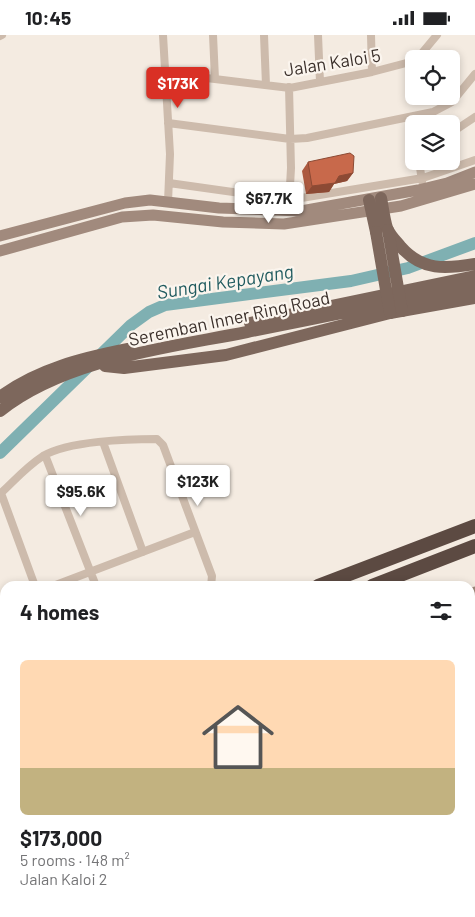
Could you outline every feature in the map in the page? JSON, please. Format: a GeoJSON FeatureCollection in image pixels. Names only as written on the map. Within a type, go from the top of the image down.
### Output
{"type":"FeatureCollection","features":[{"type":"Feature","properties":{"kind":"highway"},"geometry":{"type":"LineString","coordinates":[[331,581],[475,526]]}},
{"type":"Feature","properties":{"kind":"highway"},"geometry":{"type":"LineString","coordinates":[[385,581],[475,546]]}},
{"type":"Feature","properties":{"kind":"main road"},"geometry":{"type":"LineString","coordinates":[[376,205],[396,312]]}},
{"type":"Feature","properties":{"kind":"main road"},"geometry":{"type":"LineString","coordinates":[[382,231],[421,264],[448,269],[475,264]]}},
{"type":"Feature","properties":{"kind":"main road","name":"Seremban Inner Ring Road"},"geometry":{"type":"LineString","coordinates":[[0,411],[16,399],[52,381],[134,352],[475,276]]}},
{"type":"Feature","properties":{"kind":"main road","name":"Seremban Inner Ring Road"},"geometry":{"type":"LineString","coordinates":[[0,397],[33,376],[65,364],[475,288]]}},
{"type":"Feature","properties":{"kind":"main road"},"geometry":{"type":"LineString","coordinates":[[97,365],[124,368],[226,355],[396,312],[475,298]]}},
{"type":"Feature","properties":{"kind":"street"},"geometry":{"type":"LineString","coordinates":[[163,35],[168,123],[168,202],[174,209],[216,217],[223,222]]}},
{"type":"Feature","properties":{"kind":"street"},"geometry":{"type":"LineString","coordinates":[[213,35],[215,79]]}},
{"type":"Feature","properties":{"kind":"street"},"geometry":{"type":"LineString","coordinates":[[264,35],[266,85]]}},
{"type":"Feature","properties":{"kind":"street"},"geometry":{"type":"LineString","coordinates":[[318,35],[320,82]]}},
{"type":"Feature","properties":{"kind":"street"},"geometry":{"type":"LineString","coordinates":[[370,35],[372,72]]}},
{"type":"Feature","properties":{"kind":"street"},"geometry":{"type":"LineString","coordinates":[[424,50],[437,35]]}},
{"type":"Feature","properties":{"kind":"street","name":"Jalan Kaloi 5"},"geometry":{"type":"LineString","coordinates":[[165,73],[289,87],[372,72],[405,63]]}},
{"type":"Feature","properties":{"kind":"street"},"geometry":{"type":"LineString","coordinates":[[421,115],[433,112],[452,102],[475,74]]}},
{"type":"Feature","properties":{"kind":"street"},"geometry":{"type":"LineString","coordinates":[[288,205],[289,87]]}},
{"type":"Feature","properties":{"kind":"street"},"geometry":{"type":"LineString","coordinates":[[460,127],[475,117]]}},
{"type":"Feature","properties":{"kind":"street"},"geometry":{"type":"LineString","coordinates":[[168,123],[290,139],[307,138],[405,119]]}},
{"type":"Feature","properties":{"kind":"street"},"geometry":{"type":"LineString","coordinates":[[169,183],[288,205],[423,178],[475,160]]}},
{"type":"Feature","properties":{"kind":"street"},"geometry":{"type":"LineString","coordinates":[[418,190],[423,178],[421,170]]}},
{"type":"Feature","properties":{"kind":"street"},"geometry":{"type":"LineString","coordinates":[[0,236],[125,203],[150,200],[219,208],[288,205],[376,205],[475,172]]}},
{"type":"Feature","properties":{"kind":"street"},"geometry":{"type":"LineString","coordinates":[[122,217],[168,216],[223,222],[284,224],[475,184]]}},
{"type":"Feature","properties":{"kind":"street"},"geometry":{"type":"LineString","coordinates":[[0,251],[122,217],[136,211],[159,208],[168,202]]}},
{"type":"Feature","properties":{"kind":"street"},"geometry":{"type":"LineString","coordinates":[[34,581],[1,494],[23,471],[45,455],[55,451],[103,443],[157,439],[163,445],[212,576],[212,581]]}},
{"type":"Feature","properties":{"kind":"street"},"geometry":{"type":"LineString","coordinates":[[103,443],[143,553]]}},
{"type":"Feature","properties":{"kind":"street"},"geometry":{"type":"LineString","coordinates":[[45,455],[94,581]]}},
{"type":"Feature","properties":{"kind":"street"},"geometry":{"type":"LineString","coordinates":[[67,581],[196,533]]}},
{"type":"Feature","properties":{"kind":"building"},"geometry":{"type":"Polygon","coordinates":[[[350,153],[354,156],[353,173],[339,176],[335,183],[312,186],[308,162],[350,153]]]}},
{"type":"Feature","properties":{"kind":"waterway","name":"Sungai Kepayang"},"geometry":{"type":"LineString","coordinates":[[0,453],[131,325],[149,312],[165,305],[351,281],[408,268],[475,243]]}}]}
